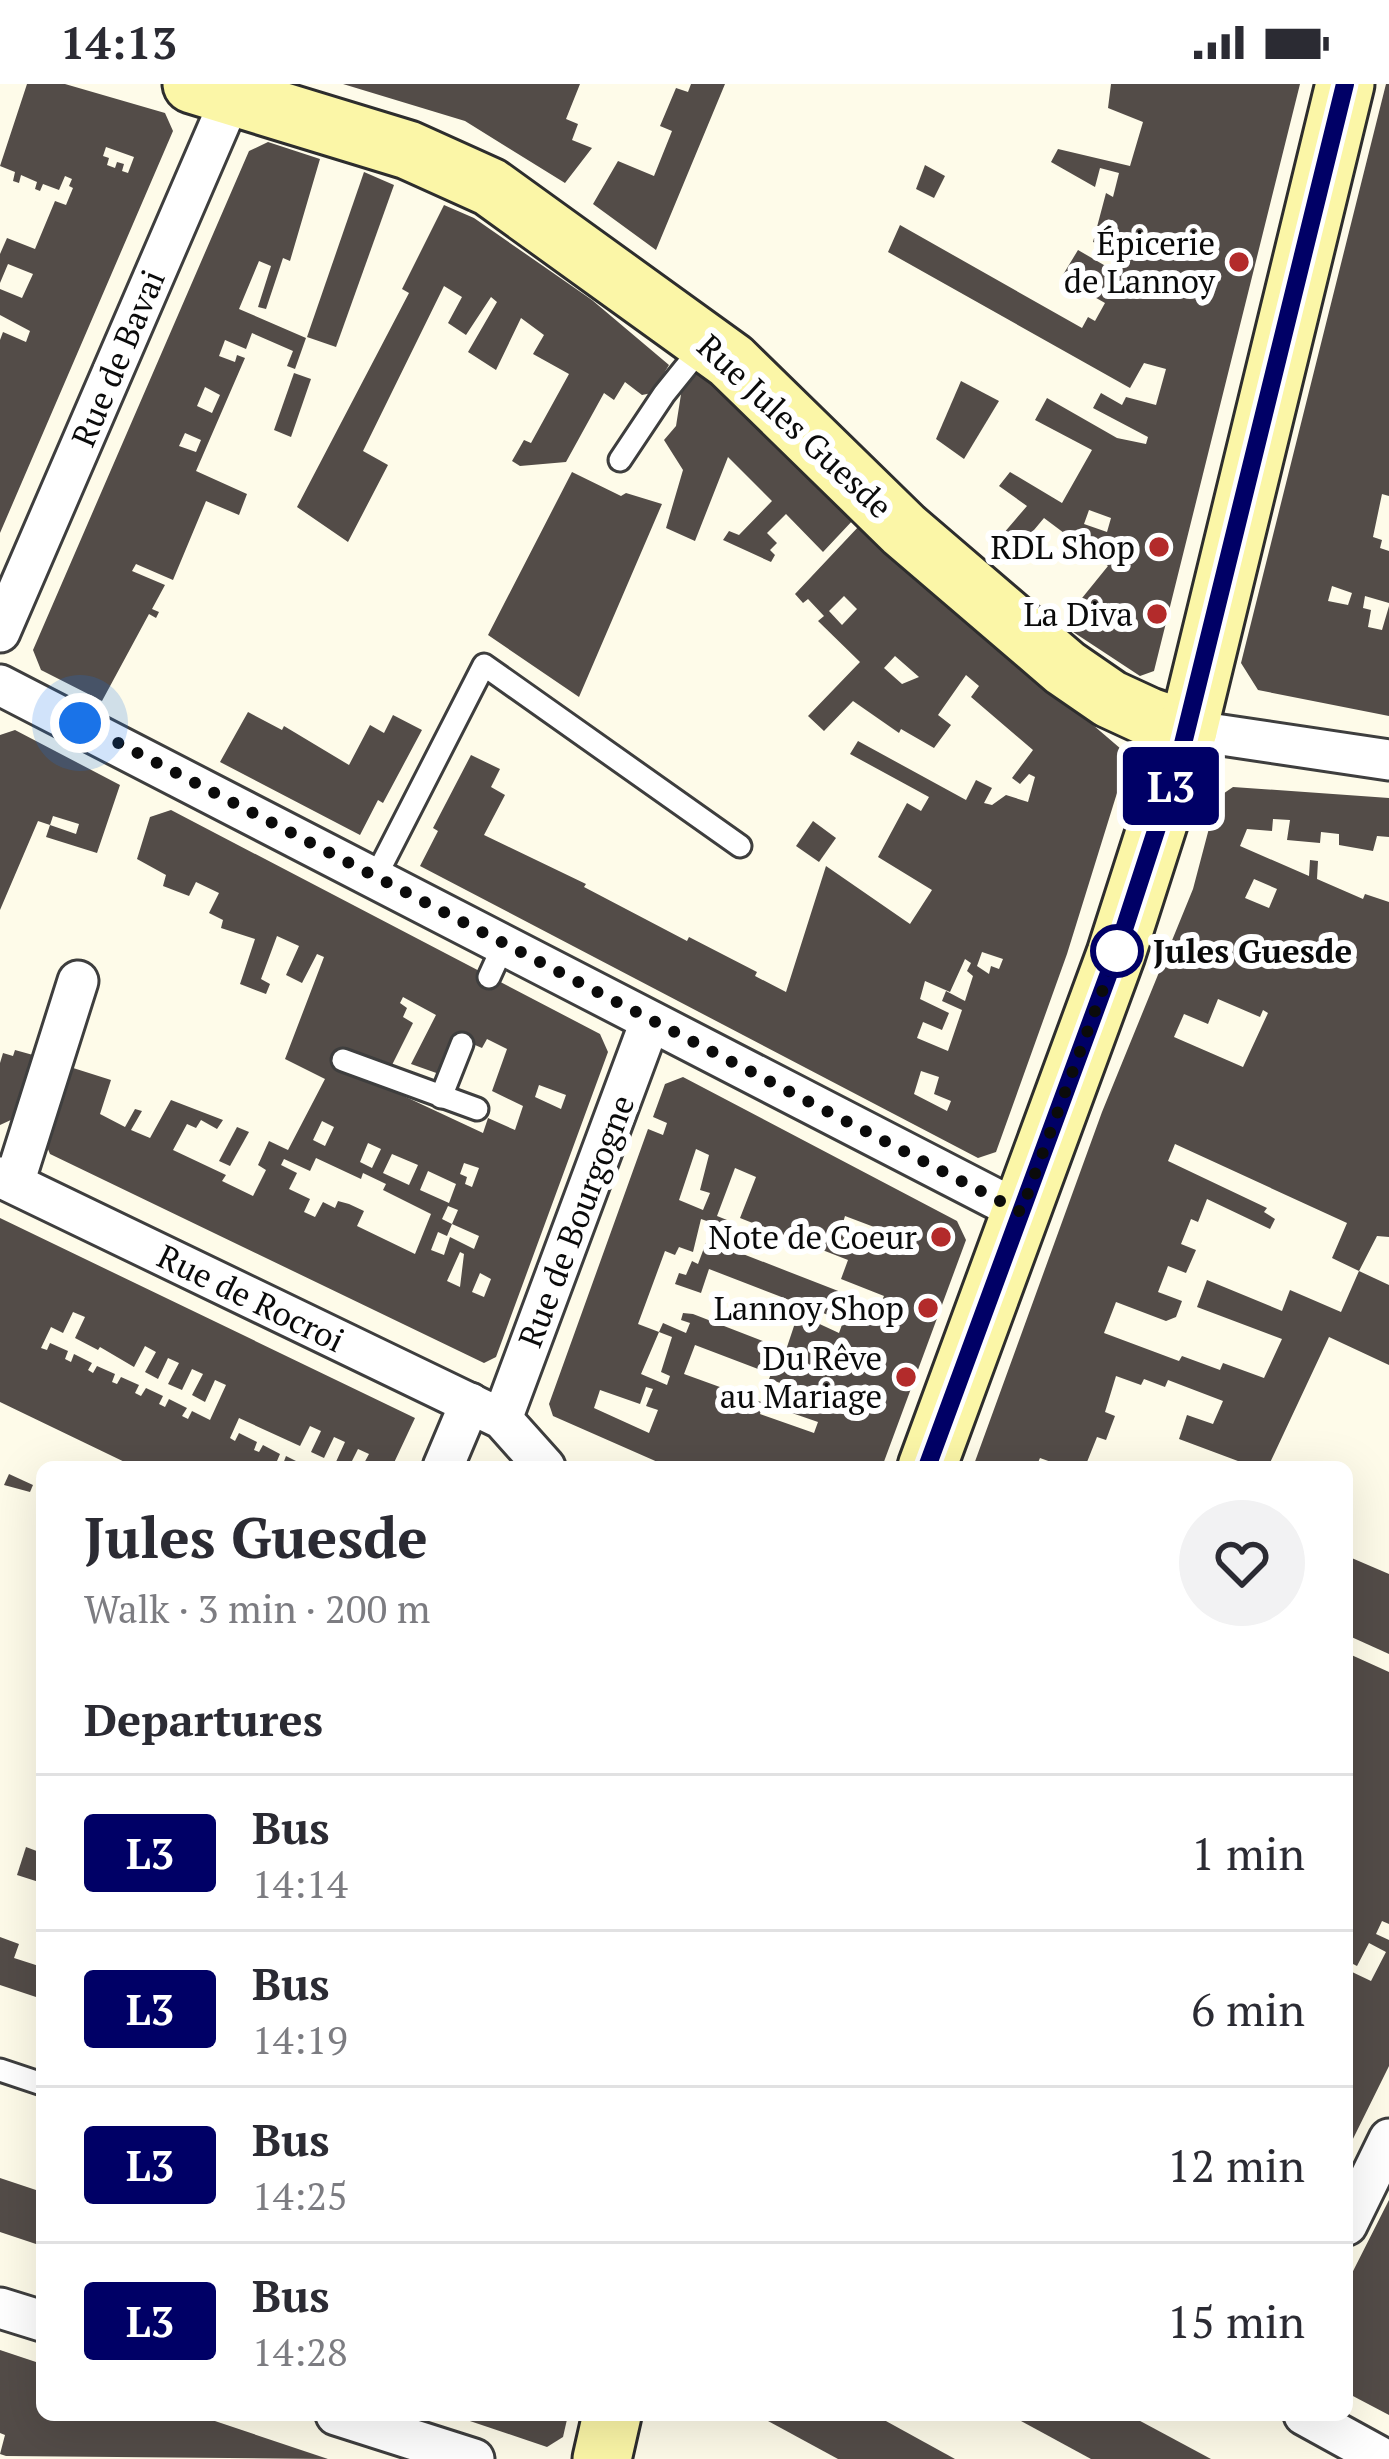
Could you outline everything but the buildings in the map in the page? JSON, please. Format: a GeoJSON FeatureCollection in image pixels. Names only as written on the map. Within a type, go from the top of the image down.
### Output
{"type":"FeatureCollection","features":[{"type":"Feature","properties":{"kind":"main road"},"geometry":{"type":"LineString","coordinates":[[930,1461],[1116,954],[1188,730],[1345,84]]}},
{"type":"Feature","properties":{"kind":"main road","name":"Rue Jules Guesde"},"geometry":{"type":"LineString","coordinates":[[220,88],[408,150],[464,173],[519,206],[706,341],[767,394],[904,530],[1049,655],[1110,699],[1188,730]]}},
{"type":"Feature","properties":{"kind":"main road"},"geometry":{"type":"LineString","coordinates":[[602,2459],[611,2421]]}},
{"type":"Feature","properties":{"kind":"street","name":"Rue de Bavai"},"geometry":{"type":"LineString","coordinates":[[0,632],[220,88]]}},
{"type":"Feature","properties":{"kind":"street"},"geometry":{"type":"LineString","coordinates":[[0,685],[376,876],[496,960],[650,1022],[1021,1212]]}},
{"type":"Feature","properties":{"kind":"street","name":"Rue Jules Guesde"},"geometry":{"type":"LineString","coordinates":[[1188,730],[1389,760]]}},
{"type":"Feature","properties":{"kind":"street"},"geometry":{"type":"LineString","coordinates":[[7,1180],[78,981]]}},
{"type":"Feature","properties":{"kind":"street","name":"Rue de Bourgogne"},"geometry":{"type":"LineString","coordinates":[[448,1461],[486,1411],[650,1022]]}},
{"type":"Feature","properties":{"kind":"street","name":"Rue de Rocroi"},"geometry":{"type":"LineString","coordinates":[[7,1180],[486,1411]]}},
{"type":"Feature","properties":{"kind":"street"},"geometry":{"type":"LineString","coordinates":[[486,1411],[539,1461]]}},
{"type":"Feature","properties":{"kind":"street"},"geometry":{"type":"LineString","coordinates":[[1353,2213],[1389,2139]]}},
{"type":"Feature","properties":{"kind":"street"},"geometry":{"type":"LineString","coordinates":[[0,2308],[36,2319]]}},
{"type":"Feature","properties":{"kind":"street"},"geometry":{"type":"LineString","coordinates":[[355,2421],[474,2459]]}},
{"type":"Feature","properties":{"kind":"street"},"geometry":{"type":"LineString","coordinates":[[1315,2421],[1384,2459]]}},
{"type":"Feature","properties":{"kind":"lane"},"geometry":{"type":"LineString","coordinates":[[620,460],[706,341]]}},
{"type":"Feature","properties":{"kind":"lane"},"geometry":{"type":"LineString","coordinates":[[376,876],[484,665],[740,845]]}},
{"type":"Feature","properties":{"kind":"lane"},"geometry":{"type":"LineString","coordinates":[[441,1097],[462,1044]]}},
{"type":"Feature","properties":{"kind":"lane"},"geometry":{"type":"LineString","coordinates":[[344,1060],[477,1109]]}},
{"type":"Feature","properties":{"kind":"lane"},"geometry":{"type":"LineString","coordinates":[[0,2070],[36,2082]]}},
{"type":"Feature","properties":{"kind":"bus line","name":"L3"},"geometry":{"type":"LineString","coordinates":[[929,1461],[1116,954],[1179,760],[1345,84]]}},
{"type":"Feature","properties":{"kind":"place","name":"Épicerie de Lannoy"},"geometry":{"type":"Point","coordinates":[1239,262]}},
{"type":"Feature","properties":{"kind":"place","name":"RDL Shop"},"geometry":{"type":"Point","coordinates":[1159,547]}},
{"type":"Feature","properties":{"kind":"place","name":"La Diva"},"geometry":{"type":"Point","coordinates":[1157,614]}},
{"type":"Feature","properties":{"kind":"place","name":"Jules Guesde"},"geometry":{"type":"Point","coordinates":[1117,951]}},
{"type":"Feature","properties":{"kind":"place","name":"Note de Coeur"},"geometry":{"type":"Point","coordinates":[941,1237]}},
{"type":"Feature","properties":{"kind":"place","name":"Lannoy Shop"},"geometry":{"type":"Point","coordinates":[928,1308]}},
{"type":"Feature","properties":{"kind":"place","name":"Du Rêve au Mariage"},"geometry":{"type":"Point","coordinates":[906,1377]}},
{"type":"Feature","properties":{"kind":"route"},"geometry":{"type":"LineString","coordinates":[[80,723],[1021,1212],[1117,951]]}}]}
